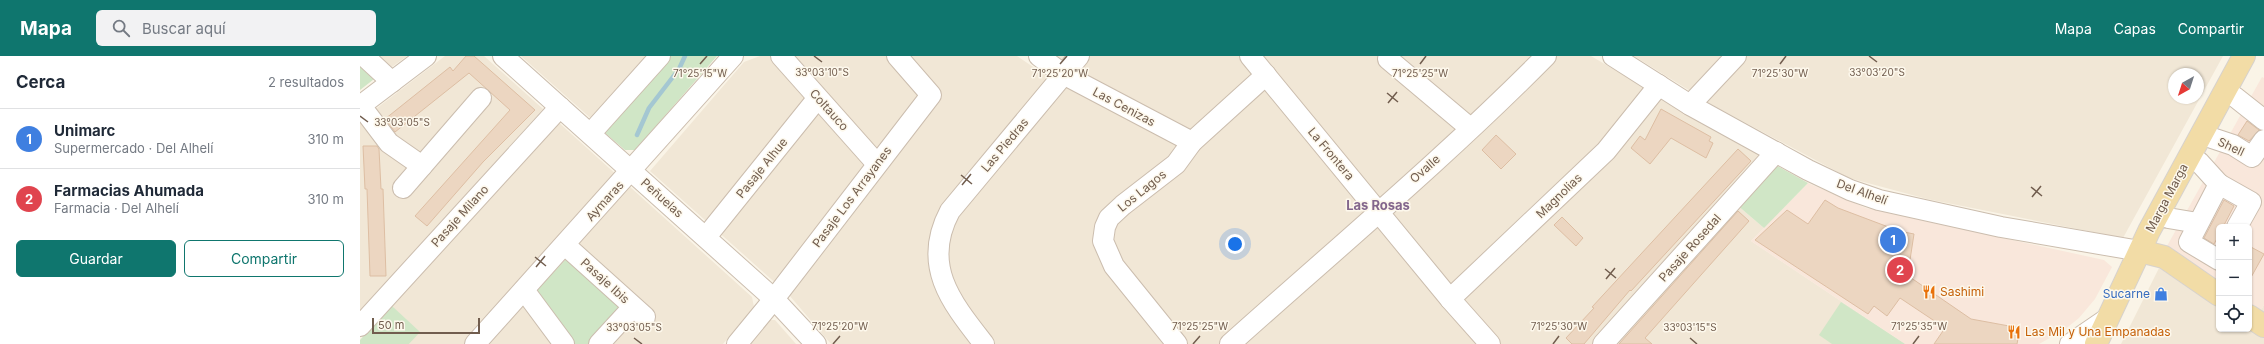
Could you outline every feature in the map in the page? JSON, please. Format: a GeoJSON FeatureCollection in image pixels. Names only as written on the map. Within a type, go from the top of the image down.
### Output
{"type":"FeatureCollection","features":[{"type":"Feature","properties":{"kind":"main road","name":"Marga Marga"},"geometry":{"type":"LineString","coordinates":[[2096,344],[2108,318],[2145,252],[2244,56]]}},
{"type":"Feature","properties":{"kind":"main road","name":"Marga Marga"},"geometry":{"type":"LineString","coordinates":[[2108,344],[2145,252],[2168,218],[2256,56]]}},
{"type":"Feature","properties":{"kind":"main road"},"geometry":{"type":"LineString","coordinates":[[2145,252],[2164,257],[2216,293]]}},
{"type":"Feature","properties":{"kind":"main road"},"geometry":{"type":"LineString","coordinates":[[2252,318],[2264,326]]}},
{"type":"Feature","properties":{"kind":"street"},"geometry":{"type":"LineString","coordinates":[[364,56],[392,82]]}},
{"type":"Feature","properties":{"kind":"street"},"geometry":{"type":"LineString","coordinates":[[422,166],[389,143],[360,106],[426,56]]}},
{"type":"Feature","properties":{"kind":"street","name":"Peñuelas"},"geometry":{"type":"LineString","coordinates":[[503,56],[774,299],[813,343]]}},
{"type":"Feature","properties":{"kind":"street"},"geometry":{"type":"LineString","coordinates":[[591,134],[660,56]]}},
{"type":"Feature","properties":{"kind":"street","name":"Aymaras"},"geometry":{"type":"LineString","coordinates":[[475,344],[632,171],[733,56]]}},
{"type":"Feature","properties":{"kind":"street","name":"Coltauco"},"geometry":{"type":"LineString","coordinates":[[781,56],[878,164]]}},
{"type":"Feature","properties":{"kind":"street","name":"Pasaje Los Arrayanes"},"geometry":{"type":"LineString","coordinates":[[737,344],[774,299],[931,95],[896,56]]}},
{"type":"Feature","properties":{"kind":"street","name":"Las Cenizas"},"geometry":{"type":"LineString","coordinates":[[1039,56],[1063,74],[1192,142]]}},
{"type":"Feature","properties":{"kind":"street","name":"Las Piedras"},"geometry":{"type":"LineString","coordinates":[[984,344],[958,311],[946,291],[939,268],[938,243],[942,226],[950,211],[1079,56]]}},
{"type":"Feature","properties":{"kind":"street","name":"La Frontera"},"geometry":{"type":"LineString","coordinates":[[1250,56],[1450,299],[1490,344]]}},
{"type":"Feature","properties":{"kind":"street","name":"Ovalle"},"geometry":{"type":"LineString","coordinates":[[1230,344],[1379,212],[1546,56]]}},
{"type":"Feature","properties":{"kind":"street","name":"Del Alhelí"},"geometry":{"type":"LineString","coordinates":[[1613,56],[1690,105],[1850,190],[1879,200],[2001,227],[2145,252]]}},
{"type":"Feature","properties":{"kind":"street"},"geometry":{"type":"LineString","coordinates":[[1690,105],[1736,56]]}},
{"type":"Feature","properties":{"kind":"street"},"geometry":{"type":"LineString","coordinates":[[1388,59],[1470,128]]}},
{"type":"Feature","properties":{"kind":"street","name":"Los Lagos"},"geometry":{"type":"LineString","coordinates":[[1177,344],[1114,266],[1103,241],[1105,227],[1109,218],[1176,164],[1192,142],[1266,75]]}},
{"type":"Feature","properties":{"kind":"street","name":"Magnolias"},"geometry":{"type":"LineString","coordinates":[[1450,299],[1606,151],[1659,85]]}},
{"type":"Feature","properties":{"kind":"street"},"geometry":{"type":"LineString","coordinates":[[2235,97],[2264,120]]}},
{"type":"Feature","properties":{"kind":"street"},"geometry":{"type":"LineString","coordinates":[[403,188],[481,98]]}},
{"type":"Feature","properties":{"kind":"street","name":"Pasaje Alhue"},"geometry":{"type":"LineString","coordinates":[[706,237],[818,98]]}},
{"type":"Feature","properties":{"kind":"street","name":"Pasaje Milano"},"geometry":{"type":"LineString","coordinates":[[360,326],[560,107]]}},
{"type":"Feature","properties":{"kind":"street","name":"Shell"},"geometry":{"type":"LineString","coordinates":[[2212,138],[2233,145],[2252,157],[2264,140]]}},
{"type":"Feature","properties":{"kind":"street","name":"Pasaje Rosedal"},"geometry":{"type":"LineString","coordinates":[[1603,344],[1776,152]]}},
{"type":"Feature","properties":{"kind":"street"},"geometry":{"type":"LineString","coordinates":[[2199,162],[2219,184],[2251,202],[2239,224]]}},
{"type":"Feature","properties":{"kind":"street"},"geometry":{"type":"LineString","coordinates":[[2216,258],[2189,242],[2219,184]]}},
{"type":"Feature","properties":{"kind":"street"},"geometry":{"type":"LineString","coordinates":[[2168,218],[2198,223]]}},
{"type":"Feature","properties":{"kind":"street","name":"Pasaje Ibis"},"geometry":{"type":"LineString","coordinates":[[565,245],[639,312],[599,344]]}},
{"type":"Feature","properties":{"kind":"street"},"geometry":{"type":"LineString","coordinates":[[2181,268],[2201,249]]}},
{"type":"Feature","properties":{"kind":"street"},"geometry":{"type":"LineString","coordinates":[[524,290],[564,344]]}},
{"type":"Feature","properties":{"kind":"street"},"geometry":{"type":"LineString","coordinates":[[2070,344],[2108,318]]}},
{"type":"Feature","properties":{"kind":"shaded area"},"geometry":{"type":"Polygon","coordinates":[[[374,56],[407,56],[389,69],[374,56]]]}},
{"type":"Feature","properties":{"kind":"shaded area"},"geometry":{"type":"Polygon","coordinates":[[[445,56],[484,56],[543,109],[360,313],[360,121],[445,56]]]}},
{"type":"Feature","properties":{"kind":"shaded area"},"geometry":{"type":"Polygon","coordinates":[[[521,56],[652,56],[595,122],[521,56]]]}},
{"type":"Feature","properties":{"kind":"shaded area"},"geometry":{"type":"Polygon","coordinates":[[[760,56],[1017,56],[1048,77],[1062,60],[1057,56],[1591,56],[1759,155],[1760,163],[1737,205],[1764,228],[1751,241],[1905,344],[831,344],[789,295],[650,171],[744,62],[760,56]]]}},
{"type":"Feature","properties":{"kind":"shaded area"},"geometry":{"type":"Polygon","coordinates":[[[1634,56],[2223,56],[2204,91],[2204,68],[2168,68],[2168,104],[2197,104],[2123,238],[1927,199],[1849,178],[1716,107],[1634,56]]]}},
{"type":"Feature","properties":{"kind":"shaded area"},"geometry":{"type":"Polygon","coordinates":[[[2262,77],[2264,78],[2264,305],[2261,310],[2252,304],[2252,224],[2216,224],[2216,280],[2167,246],[2262,77]]]}},
{"type":"Feature","properties":{"kind":"shaded area"},"geometry":{"type":"Polygon","coordinates":[[[557,121],[752,297],[754,307],[723,344],[409,344],[419,332],[391,305],[557,121]]]}},
{"type":"Feature","properties":{"kind":"shaded area"},"geometry":{"type":"Polygon","coordinates":[[[1808,183],[1866,208],[2104,260],[2112,267],[2095,299],[2079,318],[2064,330],[2039,344],[1905,344],[1751,241],[1808,183]]]}},
{"type":"Feature","properties":{"kind":"shaded area"},"geometry":{"type":"Polygon","coordinates":[[[2159,268],[2216,304],[2216,332],[2252,332],[2252,324],[2264,305],[2264,344],[2121,344],[2159,268]]]}},
{"type":"Feature","properties":{"kind":"shaded area"},"geometry":{"type":"Polygon","coordinates":[[[769,320],[775,320],[796,344],[749,344],[769,320]]]}},
{"type":"Feature","properties":{"kind":"green space"},"geometry":{"type":"Polygon","coordinates":[[[665,56],[717,56],[635,150],[625,150],[604,132],[665,56]]]}},
{"type":"Feature","properties":{"kind":"green space"},"geometry":{"type":"Polygon","coordinates":[[[360,60],[378,76],[360,90],[360,60]]]}},
{"type":"Feature","properties":{"kind":"green space"},"geometry":{"type":"Polygon","coordinates":[[[1772,163],[1808,183],[1764,228],[1737,205],[1772,163]]]}},
{"type":"Feature","properties":{"kind":"green space"},"geometry":{"type":"Polygon","coordinates":[[[570,255],[626,306],[591,344],[574,344],[536,291],[570,255]]]}},
{"type":"Feature","properties":{"kind":"green space"},"geometry":{"type":"Polygon","coordinates":[[[1841,302],[1905,344],[1832,344],[1819,335],[1841,302]]]}},
{"type":"Feature","properties":{"kind":"green space"},"geometry":{"type":"Polygon","coordinates":[[[391,305],[420,332],[409,344],[360,344],[360,340],[391,305]]]}},
{"type":"Feature","properties":{"kind":"building"},"geometry":{"type":"Polygon","coordinates":[[[466,56],[474,56],[535,110],[483,162],[427,226],[415,216],[510,110],[469,73],[395,132],[385,119],[450,67],[453,71],[466,56]]]}},
{"type":"Feature","properties":{"kind":"building"},"geometry":{"type":"Polygon","coordinates":[[[1661,109],[1711,137],[1709,141],[1713,143],[1706,158],[1671,138],[1650,164],[1631,148],[1640,136],[1645,140],[1661,109]]]}},
{"type":"Feature","properties":{"kind":"building"},"geometry":{"type":"Polygon","coordinates":[[[2247,121],[2259,130],[2249,141],[2238,135],[2247,121]]]}},
{"type":"Feature","properties":{"kind":"building"},"geometry":{"type":"Polygon","coordinates":[[[1496,135],[1516,154],[1501,169],[1482,150],[1496,135]]]}},
{"type":"Feature","properties":{"kind":"building"},"geometry":{"type":"Polygon","coordinates":[[[363,146],[377,146],[379,149],[381,189],[383,189],[386,276],[370,276],[367,189],[365,189],[363,146]]]}},
{"type":"Feature","properties":{"kind":"building"},"geometry":{"type":"Polygon","coordinates":[[[1738,149],[1751,161],[1631,291],[1630,290],[1584,344],[1572,344],[1566,338],[1594,308],[1592,307],[1738,149]]]}},
{"type":"Feature","properties":{"kind":"building"},"geometry":{"type":"Polygon","coordinates":[[[1825,200],[1838,208],[1899,231],[1914,234],[1910,260],[1901,271],[1971,319],[2020,328],[2017,344],[1934,344],[1945,328],[1900,298],[1887,316],[1874,306],[1868,314],[1755,240],[1787,210],[1808,224],[1825,200]]]}},
{"type":"Feature","properties":{"kind":"building"},"geometry":{"type":"Polygon","coordinates":[[[2224,200],[2234,206],[2225,224],[2216,224],[2216,240],[2214,244],[2204,238],[2224,200]]]}},
{"type":"Feature","properties":{"kind":"building"},"geometry":{"type":"Polygon","coordinates":[[[1738,211],[1749,221],[1645,338],[1652,344],[1619,344],[1738,211]]]}},
{"type":"Feature","properties":{"kind":"building"},"geometry":{"type":"Polygon","coordinates":[[[1562,217],[1583,238],[1576,246],[1554,225],[1562,217]]]}},
{"type":"Feature","properties":{"kind":"building"},"geometry":{"type":"Polygon","coordinates":[[[2252,248],[2264,254],[2252,276],[2252,248]]]}},
{"type":"Feature","properties":{"kind":"waterway"},"geometry":{"type":"LineString","coordinates":[[637,135],[649,108],[679,69],[685,56]]}},
{"type":"Feature","properties":{"kind":"place","name":"Unimarc"},"geometry":{"type":"Point","coordinates":[1893,240]}},
{"type":"Feature","properties":{"kind":"place","name":"Farmacias Ahumada"},"geometry":{"type":"Point","coordinates":[1900,270]}},
{"type":"Feature","properties":{"kind":"place","name":"Sashimi"},"geometry":{"type":"Point","coordinates":[1929,292]}},
{"type":"Feature","properties":{"kind":"place","name":"Sucarne"},"geometry":{"type":"Point","coordinates":[2161,294]}},
{"type":"Feature","properties":{"kind":"place","name":"Las Mil y Una Empanadas"},"geometry":{"type":"Point","coordinates":[2014,332]}},
{"type":"Feature","properties":{"kind":"district","name":"Las Rosas"},"geometry":{"type":"Point","coordinates":[1378,205]}}]}
